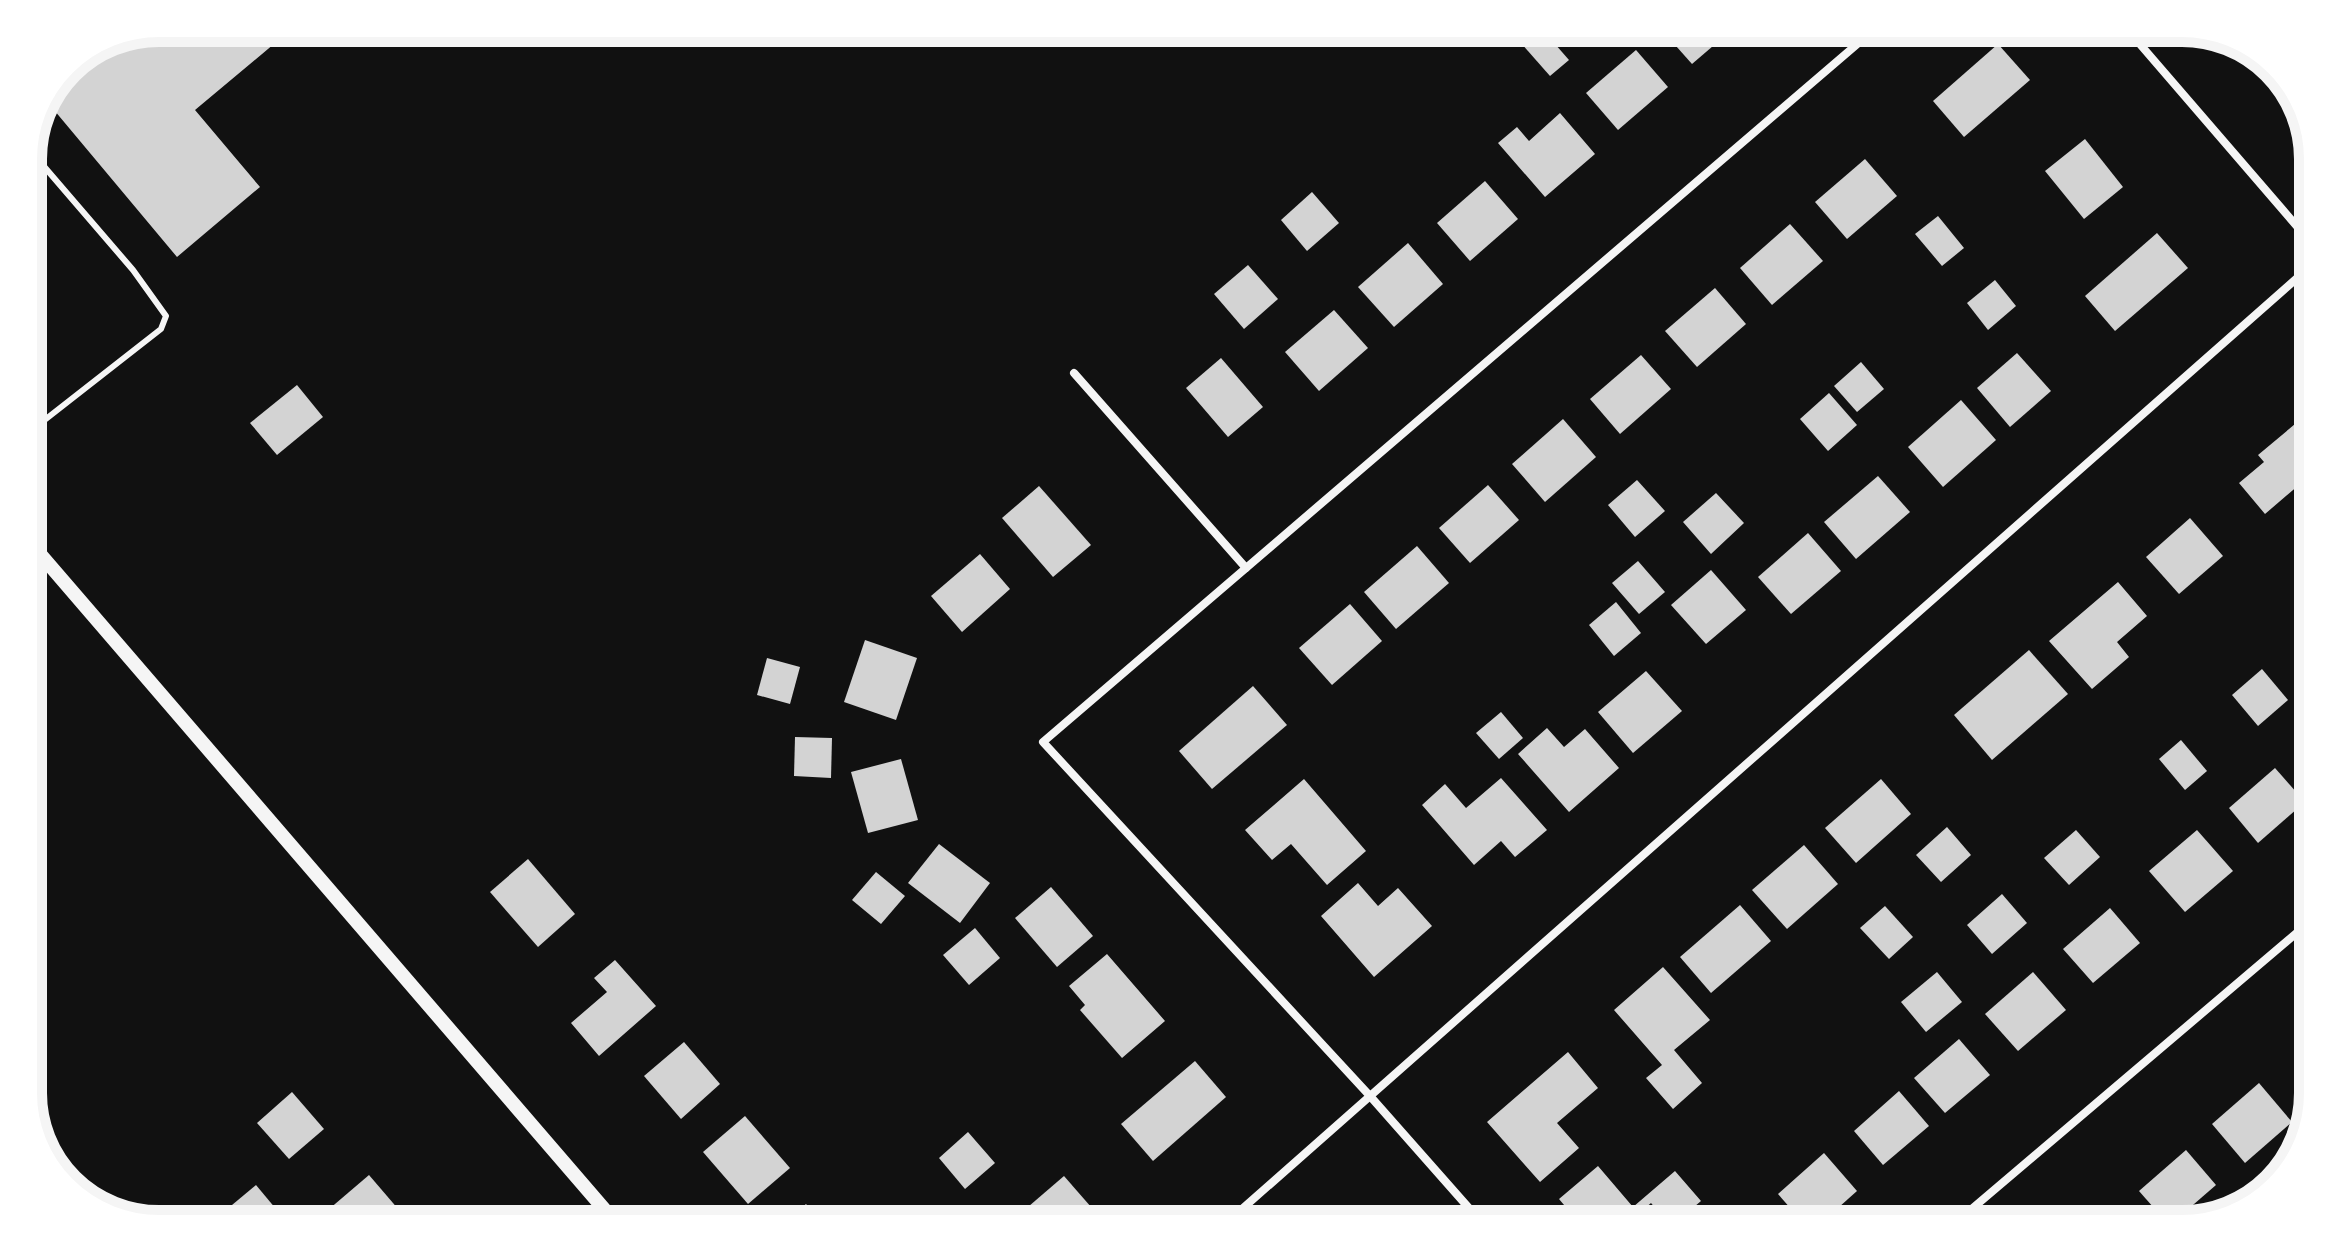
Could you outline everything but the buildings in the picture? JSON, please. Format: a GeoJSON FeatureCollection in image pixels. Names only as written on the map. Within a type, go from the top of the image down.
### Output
{"type":"FeatureCollection","features":[{"type":"Feature","properties":{"kind":"street"},"geometry":{"type":"LineString","coordinates":[[1471,1210],[1370,1096],[1043,742],[1860,42]]}},
{"type":"Feature","properties":{"kind":"street"},"geometry":{"type":"LineString","coordinates":[[2138,42],[2299,229]]}},
{"type":"Feature","properties":{"kind":"street"},"geometry":{"type":"LineString","coordinates":[[1241,1210],[2299,276]]}},
{"type":"Feature","properties":{"kind":"street"},"geometry":{"type":"LineString","coordinates":[[1074,373],[1246,568]]}},
{"type":"Feature","properties":{"kind":"street"},"geometry":{"type":"LineString","coordinates":[[42,556],[605,1210]]}},
{"type":"Feature","properties":{"kind":"street"},"geometry":{"type":"LineString","coordinates":[[1970,1210],[2299,931]]}},
{"type":"Feature","properties":{"kind":"lane"},"geometry":{"type":"LineString","coordinates":[[42,164],[133,270],[166,316],[161,329],[42,422]]}}]}
